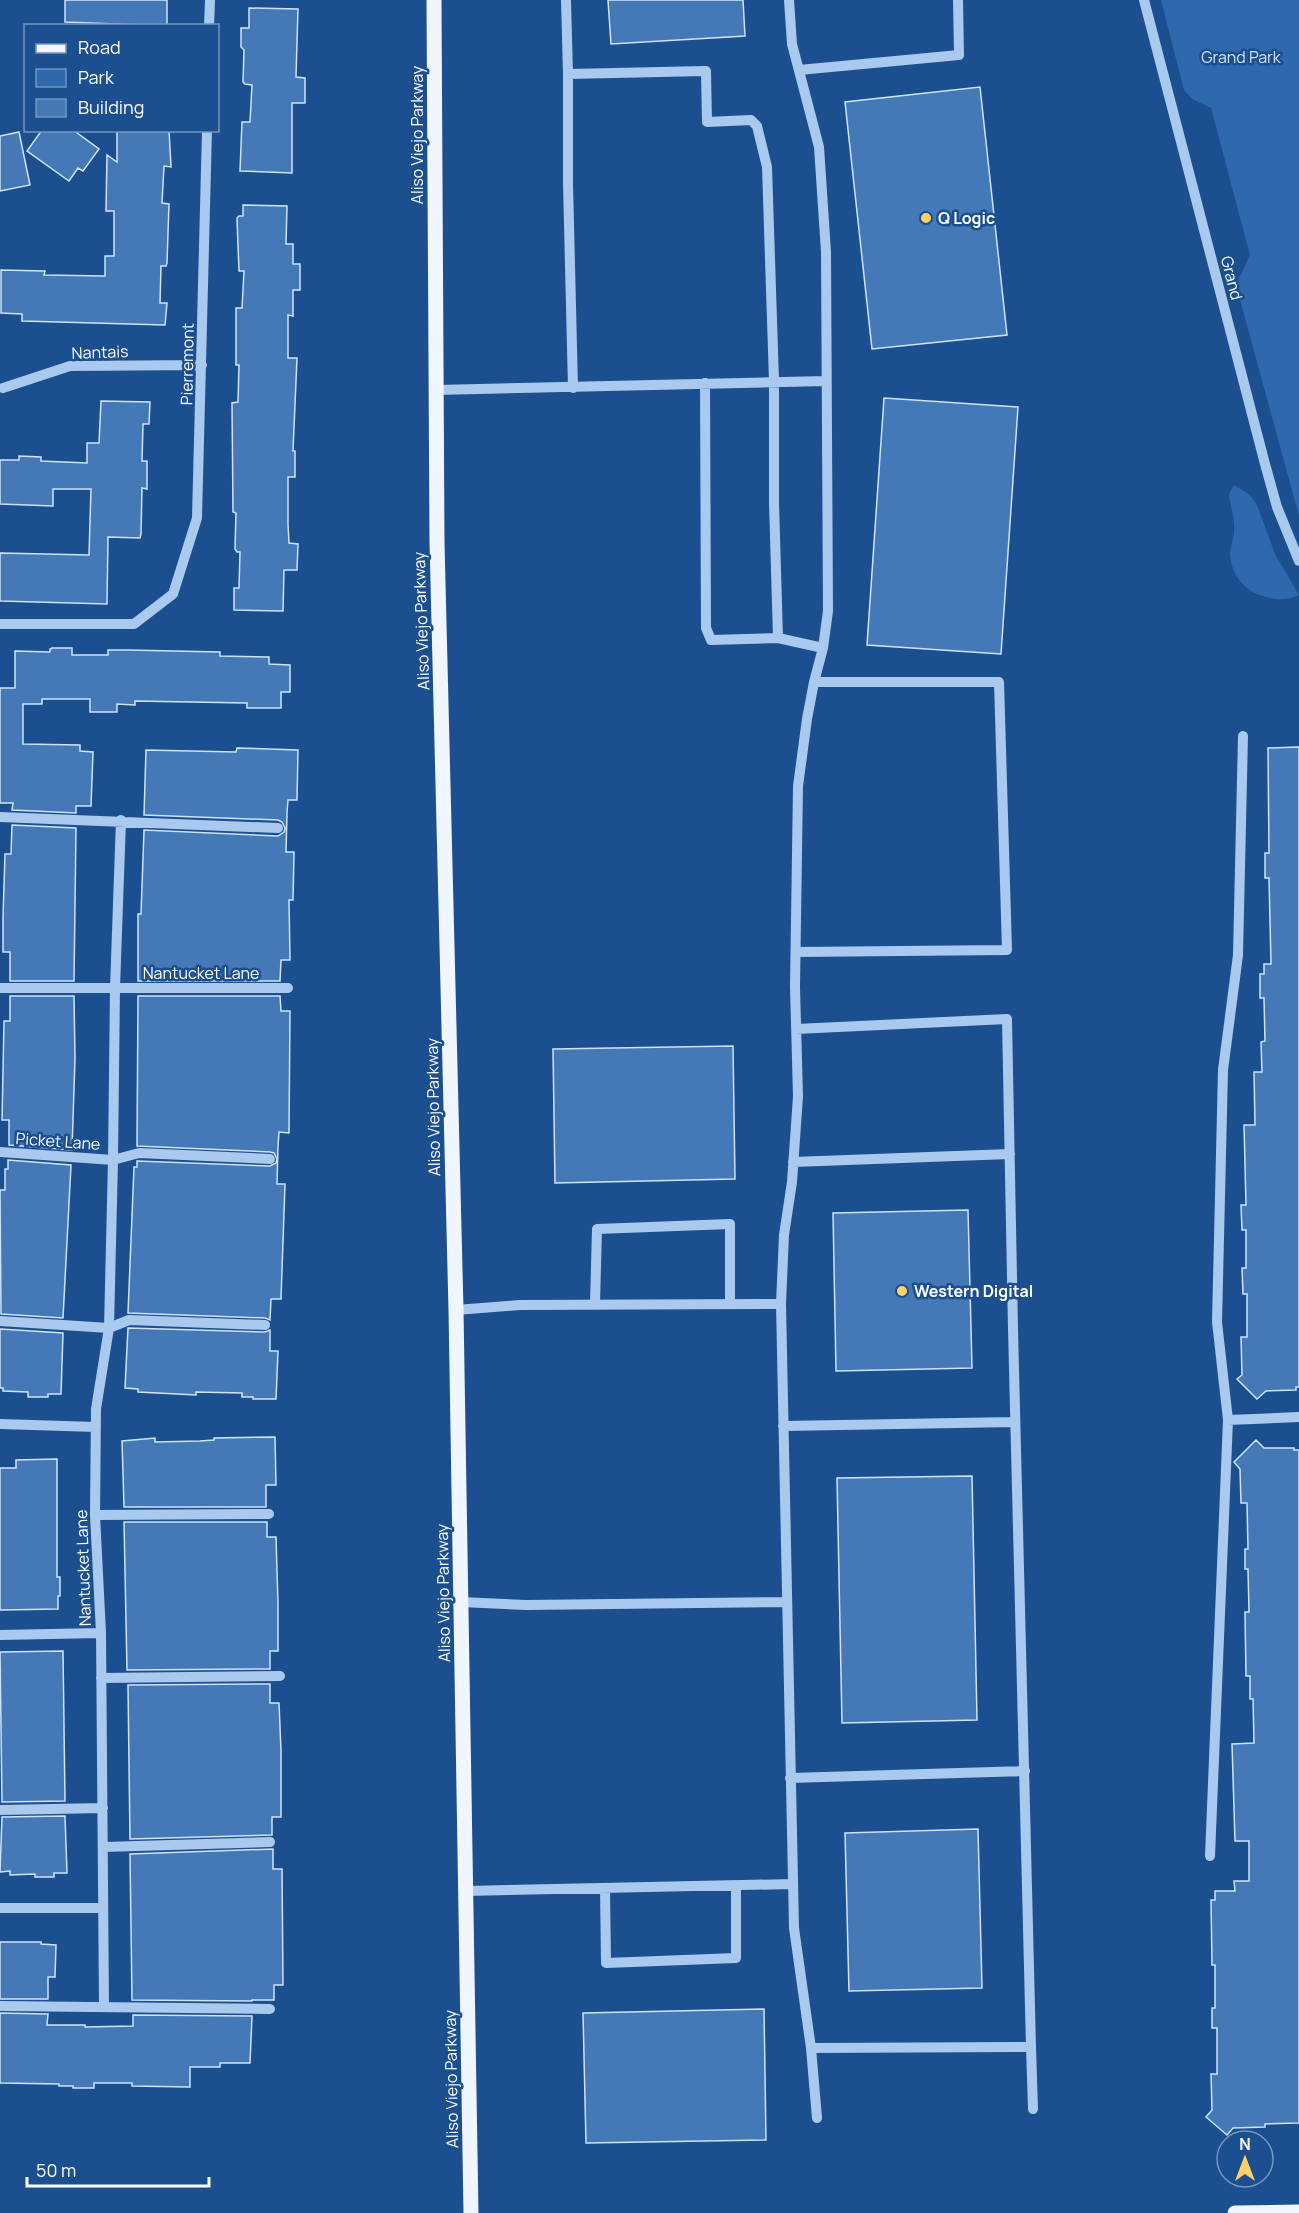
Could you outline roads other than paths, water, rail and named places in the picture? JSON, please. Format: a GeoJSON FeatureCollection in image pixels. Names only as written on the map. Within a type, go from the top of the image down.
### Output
{"type":"FeatureCollection","features":[{"type":"Feature","properties":{"kind":"main road","name":"Aliso Viejo Parkway"},"geometry":{"type":"LineString","coordinates":[[435,0],[437,542],[456,1310],[471,2213]]}},
{"type":"Feature","properties":{"kind":"main road"},"geometry":{"type":"LineString","coordinates":[[1235,2213],[1299,2212]]}},
{"type":"Feature","properties":{"kind":"street"},"geometry":{"type":"LineString","coordinates":[[209,24],[210,0]]}},
{"type":"Feature","properties":{"kind":"street"},"geometry":{"type":"LineString","coordinates":[[566,0],[573,388]]}},
{"type":"Feature","properties":{"kind":"street"},"geometry":{"type":"LineString","coordinates":[[789,0],[792,44],[819,147],[826,252],[828,611],[823,648],[814,681],[798,786],[796,952],[798,1096],[784,1235],[781,1304],[794,1928],[811,2048],[817,2118]]}},
{"type":"Feature","properties":{"kind":"street"},"geometry":{"type":"LineString","coordinates":[[799,70],[959,55],[958,0]]}},
{"type":"Feature","properties":{"kind":"street","name":"Grand"},"geometry":{"type":"LineString","coordinates":[[1144,0],[1264,464],[1277,507],[1299,561]]}},
{"type":"Feature","properties":{"kind":"street"},"geometry":{"type":"LineString","coordinates":[[568,74],[706,71],[707,122],[750,120],[757,126],[767,167],[774,381],[774,502],[778,638]]}},
{"type":"Feature","properties":{"kind":"street","name":"Pierremont"},"geometry":{"type":"LineString","coordinates":[[0,624],[134,624],[173,594],[197,518],[207,132]]}},
{"type":"Feature","properties":{"kind":"street","name":"Nantais"},"geometry":{"type":"LineString","coordinates":[[3,388],[70,366],[202,365]]}},
{"type":"Feature","properties":{"kind":"street"},"geometry":{"type":"LineString","coordinates":[[436,390],[826,381]]}},
{"type":"Feature","properties":{"kind":"street"},"geometry":{"type":"LineString","coordinates":[[705,383],[706,628],[711,640],[778,638],[823,648]]}},
{"type":"Feature","properties":{"kind":"street"},"geometry":{"type":"LineString","coordinates":[[796,952],[1007,950],[999,682],[814,681]]}},
{"type":"Feature","properties":{"kind":"street"},"geometry":{"type":"LineString","coordinates":[[1210,1856],[1228,1420],[1217,1322],[1223,1070],[1238,955],[1243,736]]}},
{"type":"Feature","properties":{"kind":"street"},"geometry":{"type":"LineString","coordinates":[[0,817],[278,828]]}},
{"type":"Feature","properties":{"kind":"street","name":"Nantucket Lane"},"geometry":{"type":"LineString","coordinates":[[104,2007],[101,1633],[95,1515],[96,1409],[109,1328],[114,988],[121,820]]}},
{"type":"Feature","properties":{"kind":"street","name":"Nantucket Lane"},"geometry":{"type":"LineString","coordinates":[[0,988],[288,988]]}},
{"type":"Feature","properties":{"kind":"street"},"geometry":{"type":"LineString","coordinates":[[796,1029],[1007,1019],[1033,2109]]}},
{"type":"Feature","properties":{"kind":"street","name":"Picket Lane"},"geometry":{"type":"LineString","coordinates":[[0,1152],[113,1160]]}},
{"type":"Feature","properties":{"kind":"street"},"geometry":{"type":"LineString","coordinates":[[113,1160],[139,1153],[270,1159]]}},
{"type":"Feature","properties":{"kind":"street"},"geometry":{"type":"LineString","coordinates":[[793,1162],[1010,1154]]}},
{"type":"Feature","properties":{"kind":"street"},"geometry":{"type":"LineString","coordinates":[[595,1304],[597,1229],[730,1224],[730,1303]]}},
{"type":"Feature","properties":{"kind":"street"},"geometry":{"type":"LineString","coordinates":[[456,1310],[520,1305],[781,1304]]}},
{"type":"Feature","properties":{"kind":"street"},"geometry":{"type":"LineString","coordinates":[[0,1321],[109,1328],[129,1320],[265,1325]]}},
{"type":"Feature","properties":{"kind":"street"},"geometry":{"type":"LineString","coordinates":[[1228,1420],[1299,1417]]}},
{"type":"Feature","properties":{"kind":"street"},"geometry":{"type":"LineString","coordinates":[[783,1426],[1015,1422]]}},
{"type":"Feature","properties":{"kind":"street"},"geometry":{"type":"LineString","coordinates":[[0,1424],[96,1427]]}},
{"type":"Feature","properties":{"kind":"street"},"geometry":{"type":"LineString","coordinates":[[95,1515],[269,1514]]}},
{"type":"Feature","properties":{"kind":"street"},"geometry":{"type":"LineString","coordinates":[[461,1602],[526,1605],[787,1602]]}},
{"type":"Feature","properties":{"kind":"street"},"geometry":{"type":"LineString","coordinates":[[0,1635],[101,1633]]}},
{"type":"Feature","properties":{"kind":"street"},"geometry":{"type":"LineString","coordinates":[[101,1678],[280,1676]]}},
{"type":"Feature","properties":{"kind":"street"},"geometry":{"type":"LineString","coordinates":[[790,1778],[1025,1771]]}},
{"type":"Feature","properties":{"kind":"street"},"geometry":{"type":"LineString","coordinates":[[0,1810],[103,1808]]}},
{"type":"Feature","properties":{"kind":"street"},"geometry":{"type":"LineString","coordinates":[[103,1847],[270,1842]]}},
{"type":"Feature","properties":{"kind":"street"},"geometry":{"type":"LineString","coordinates":[[466,1891],[794,1884]]}},
{"type":"Feature","properties":{"kind":"street"},"geometry":{"type":"LineString","coordinates":[[605,1888],[606,1963],[736,1958],[736,1886]]}},
{"type":"Feature","properties":{"kind":"street"},"geometry":{"type":"LineString","coordinates":[[0,1908],[103,1908]]}},
{"type":"Feature","properties":{"kind":"street"},"geometry":{"type":"LineString","coordinates":[[0,2006],[270,2008]]}},
{"type":"Feature","properties":{"kind":"street"},"geometry":{"type":"LineString","coordinates":[[811,2048],[1031,2047]]}},
{"type":"Feature","properties":{"kind":"place","name":"Q Logic"},"geometry":{"type":"Point","coordinates":[926,218]}},
{"type":"Feature","properties":{"kind":"place","name":"Western Digital"},"geometry":{"type":"Point","coordinates":[902,1291]}},
{"type":"Feature","properties":{"kind":"park label","name":"Grand Park"},"geometry":{"type":"Point","coordinates":[1241,57]}}]}
